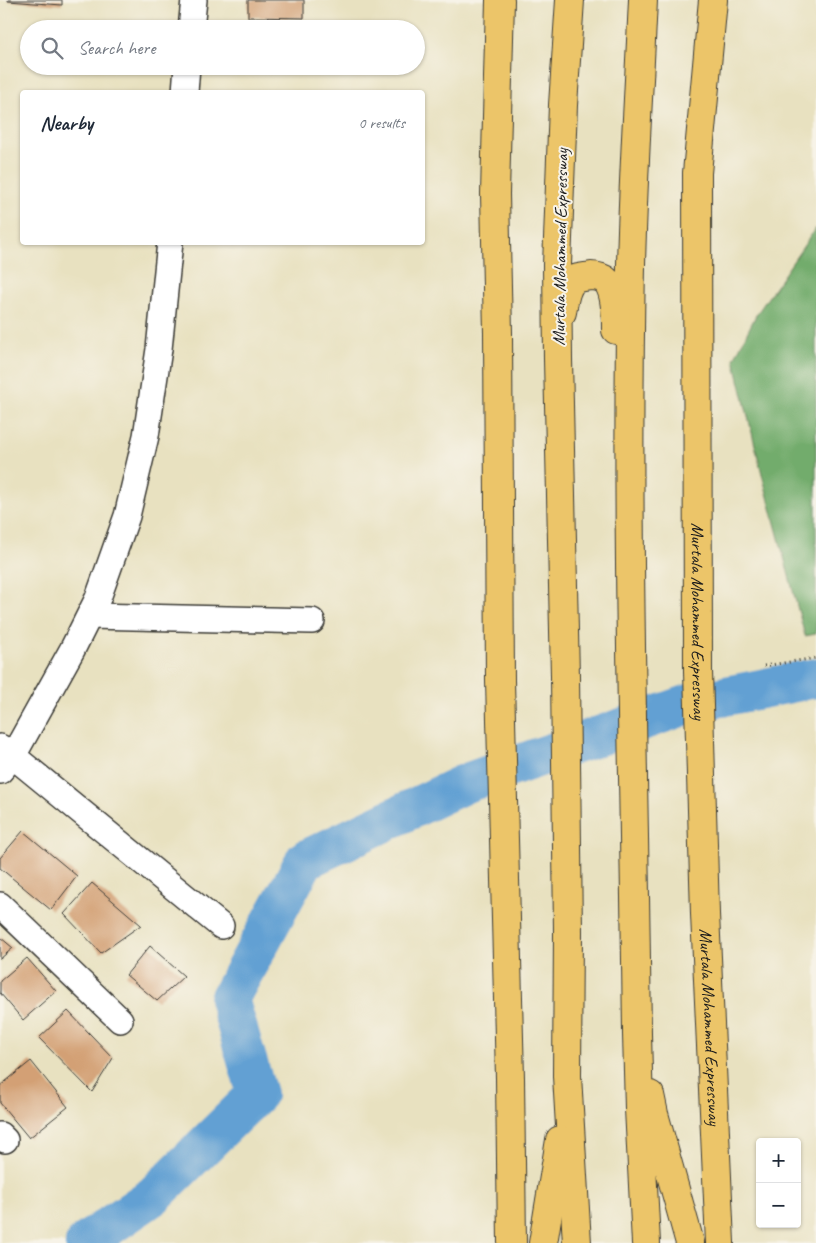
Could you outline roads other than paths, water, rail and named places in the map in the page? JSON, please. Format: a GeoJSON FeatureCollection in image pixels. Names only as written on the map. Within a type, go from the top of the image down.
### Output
{"type":"FeatureCollection","features":[{"type":"Feature","properties":{"kind":"main road"},"geometry":{"type":"LineString","coordinates":[[500,0],[495,194],[500,680],[512,1243]]}},
{"type":"Feature","properties":{"kind":"main road","name":"Murtala Mohammed Expressway"},"geometry":{"type":"LineString","coordinates":[[570,0],[563,105],[557,265],[565,676],[568,932],[567,1076],[577,1243]]}},
{"type":"Feature","properties":{"kind":"main road"},"geometry":{"type":"LineString","coordinates":[[643,0],[631,263],[629,427],[638,1110],[646,1243]]}},
{"type":"Feature","properties":{"kind":"main road","name":"Murtala Mohammed Expressway"},"geometry":{"type":"LineString","coordinates":[[713,0],[696,173],[698,671],[705,914],[720,1243]]}},
{"type":"Feature","properties":{"kind":"main road"},"geometry":{"type":"LineString","coordinates":[[558,340],[564,297],[575,279],[595,276],[606,279],[610,285],[615,306],[619,385],[629,427]]}},
{"type":"Feature","properties":{"kind":"main road"},"geometry":{"type":"LineString","coordinates":[[637,1034],[654,1114],[690,1243]]}},
{"type":"Feature","properties":{"kind":"main road"},"geometry":{"type":"LineString","coordinates":[[543,1243],[559,1144],[567,1076]]}},
{"type":"Feature","properties":{"kind":"street"},"geometry":{"type":"LineString","coordinates":[[192,20],[194,0]]}},
{"type":"Feature","properties":{"kind":"street"},"geometry":{"type":"LineString","coordinates":[[185,90],[186,75]]}},
{"type":"Feature","properties":{"kind":"street"},"geometry":{"type":"LineString","coordinates":[[170,245],[159,349],[146,436],[127,516],[90,616],[72,650],[4,758],[221,926]]}},
{"type":"Feature","properties":{"kind":"street"},"geometry":{"type":"LineString","coordinates":[[90,616],[312,620]]}},
{"type":"Feature","properties":{"kind":"street"},"geometry":{"type":"LineString","coordinates":[[0,905],[120,1020]]}},
{"type":"Feature","properties":{"kind":"waterway"},"geometry":{"type":"LineString","coordinates":[[85,1243],[153,1196],[257,1094],[229,999],[305,860],[466,783],[695,702],[816,678]]}}]}
